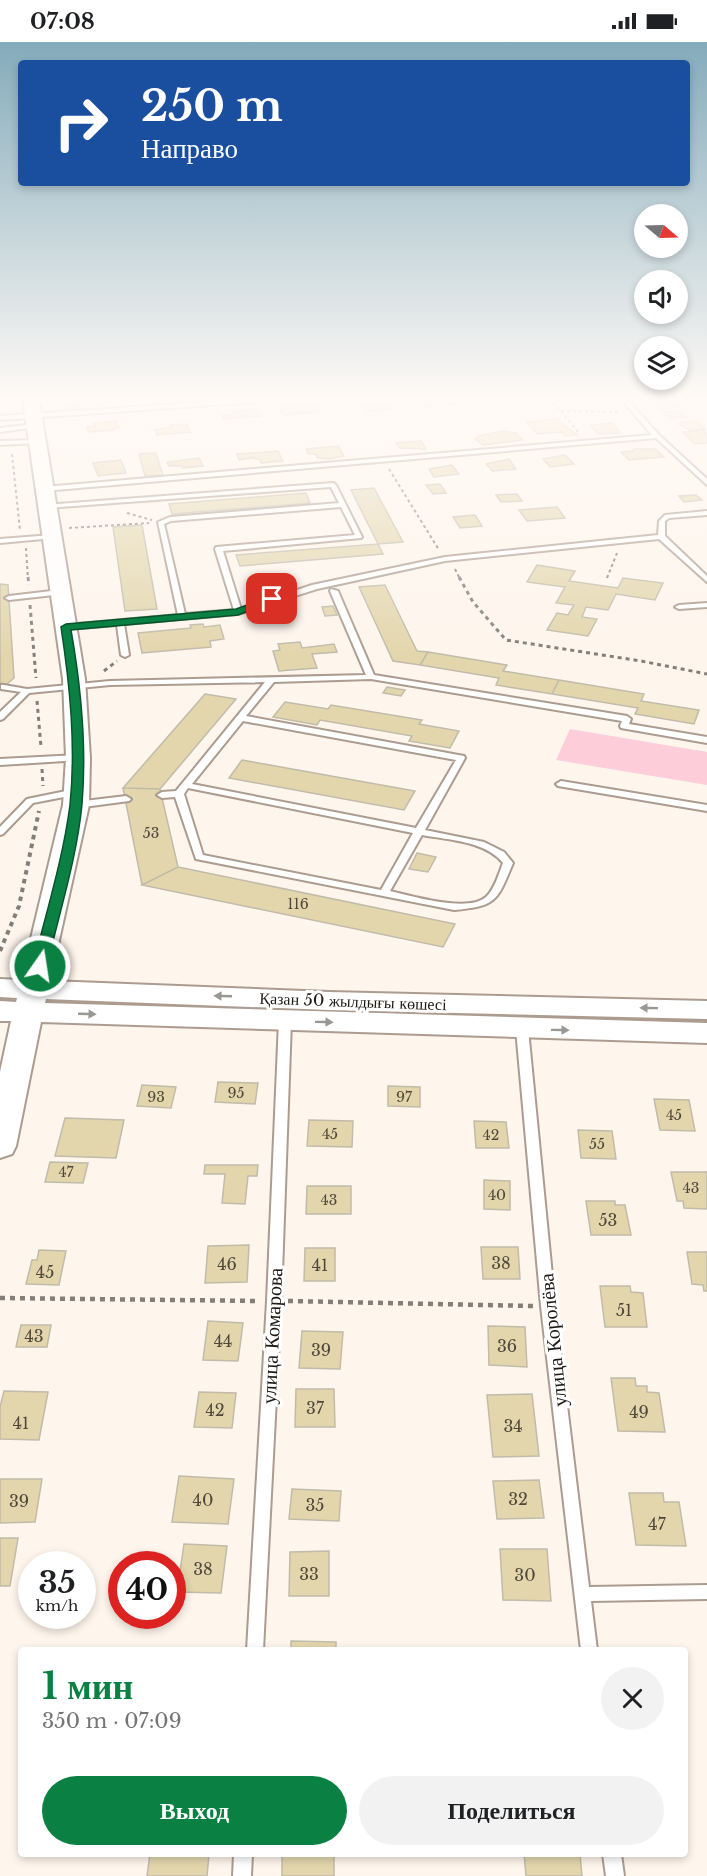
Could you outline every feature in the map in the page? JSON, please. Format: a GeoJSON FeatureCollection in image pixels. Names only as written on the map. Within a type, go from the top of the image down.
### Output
{"type":"FeatureCollection","features":[{"type":"Feature","properties":{"kind":"street"},"geometry":{"type":"LineString","coordinates":[[0,1146],[21,1004],[67,852],[76,798],[78,758],[75,686],[44,486]]}},
{"type":"Feature","properties":{"kind":"street","name":"Қазан 50 жылдығы көшесі"},"geometry":{"type":"LineString","coordinates":[[0,988],[21,1004],[285,1021],[707,1034]]}},
{"type":"Feature","properties":{"kind":"street","name":"Қазан 50 жылдығы көшесі"},"geometry":{"type":"LineString","coordinates":[[21,1004],[329,1001],[707,1010]]}},
{"type":"Feature","properties":{"kind":"lane"},"geometry":{"type":"LineString","coordinates":[[46,498],[159,486]]}},
{"type":"Feature","properties":{"kind":"lane"},"geometry":{"type":"LineString","coordinates":[[46,498],[97,504],[326,486]]}},
{"type":"Feature","properties":{"kind":"lane"},"geometry":{"type":"LineString","coordinates":[[238,612],[219,549],[359,537],[333,486]]}},
{"type":"Feature","properties":{"kind":"lane"},"geometry":{"type":"LineString","coordinates":[[182,617],[160,523],[170,519],[343,505]]}},
{"type":"Feature","properties":{"kind":"lane"},"geometry":{"type":"LineString","coordinates":[[661,537],[662,521],[667,516],[707,513]]}},
{"type":"Feature","properties":{"kind":"lane"},"geometry":{"type":"LineString","coordinates":[[0,541],[51,533]]}},
{"type":"Feature","properties":{"kind":"lane"},"geometry":{"type":"LineString","coordinates":[[66,627],[238,612],[315,587],[445,559],[661,537],[707,580]]}},
{"type":"Feature","properties":{"kind":"lane"},"geometry":{"type":"LineString","coordinates":[[334,591],[371,677]]}},
{"type":"Feature","properties":{"kind":"lane"},"geometry":{"type":"LineString","coordinates":[[9,598],[60,592]]}},
{"type":"Feature","properties":{"kind":"lane"},"geometry":{"type":"LineString","coordinates":[[679,607],[707,605]]}},
{"type":"Feature","properties":{"kind":"lane"},"geometry":{"type":"LineString","coordinates":[[120,622],[125,655]]}},
{"type":"Feature","properties":{"kind":"lane"},"geometry":{"type":"LineString","coordinates":[[4,687],[27,691],[110,683],[371,677],[627,719],[624,726],[707,740]]}},
{"type":"Feature","properties":{"kind":"lane"},"geometry":{"type":"LineString","coordinates":[[162,795],[179,794],[272,679]]}},
{"type":"Feature","properties":{"kind":"lane"},"geometry":{"type":"LineString","coordinates":[[0,717],[27,691]]}},
{"type":"Feature","properties":{"kind":"lane"},"geometry":{"type":"LineString","coordinates":[[242,717],[461,758],[384,893]]}},
{"type":"Feature","properties":{"kind":"lane"},"geometry":{"type":"LineString","coordinates":[[0,762],[78,758]]}},
{"type":"Feature","properties":{"kind":"lane"},"geometry":{"type":"LineString","coordinates":[[561,784],[707,808]]}},
{"type":"Feature","properties":{"kind":"lane"},"geometry":{"type":"LineString","coordinates":[[179,794],[200,857],[454,908],[482,905],[491,900],[508,863],[501,854],[481,844],[186,785]]}},
{"type":"Feature","properties":{"kind":"lane"},"geometry":{"type":"LineString","coordinates":[[0,832],[30,801],[76,798],[126,799]]}},
{"type":"Feature","properties":{"kind":"lane","name":"улица Комарова"},"geometry":{"type":"LineString","coordinates":[[255,1647],[274,1301],[285,1021]]}},
{"type":"Feature","properties":{"kind":"lane","name":"улица Королёва"},"geometry":{"type":"LineString","coordinates":[[522,1029],[548,1306],[589,1647]]}},
{"type":"Feature","properties":{"kind":"lane"},"geometry":{"type":"LineString","coordinates":[[582,1594],[707,1592]]}},
{"type":"Feature","properties":{"kind":"lane"},"geometry":{"type":"LineString","coordinates":[[242,1876],[243,1857]]}},
{"type":"Feature","properties":{"kind":"lane"},"geometry":{"type":"LineString","coordinates":[[612,1857],[615,1876]]}},
{"type":"Feature","properties":{"kind":"path"},"geometry":{"type":"LineString","coordinates":[[0,951],[19,906],[41,799],[42,760],[30,596],[26,547],[21,539],[15,486]]}},
{"type":"Feature","properties":{"kind":"path"},"geometry":{"type":"LineString","coordinates":[[399,486],[445,559],[458,572],[473,602],[506,640],[641,660],[707,674]]}},
{"type":"Feature","properties":{"kind":"path"},"geometry":{"type":"LineString","coordinates":[[97,504],[160,523]]}},
{"type":"Feature","properties":{"kind":"path"},"geometry":{"type":"LineString","coordinates":[[51,533],[160,523]]}},
{"type":"Feature","properties":{"kind":"path"},"geometry":{"type":"LineString","coordinates":[[607,578],[621,541]]}},
{"type":"Feature","properties":{"kind":"shaded area"},"geometry":{"type":"Polygon","coordinates":[[[570,729],[707,752],[707,785],[556,760],[570,729]]]}},
{"type":"Feature","properties":{"kind":"building"},"geometry":{"type":"Polygon","coordinates":[[[426,486],[441,486],[446,493],[433,494],[426,486]]]}},
{"type":"Feature","properties":{"kind":"building"},"geometry":{"type":"Polygon","coordinates":[[[374,488],[403,542],[378,544],[351,490],[374,488]]]}},
{"type":"Feature","properties":{"kind":"building"},"geometry":{"type":"Polygon","coordinates":[[[306,493],[310,503],[172,514],[169,504],[306,493]]]}},
{"type":"Feature","properties":{"kind":"building"},"geometry":{"type":"Polygon","coordinates":[[[517,494],[522,501],[501,502],[496,495],[517,494]]]}},
{"type":"Feature","properties":{"kind":"building"},"geometry":{"type":"Polygon","coordinates":[[[696,495],[702,500],[684,502],[679,496],[696,495]]]}},
{"type":"Feature","properties":{"kind":"building"},"geometry":{"type":"Polygon","coordinates":[[[557,507],[565,518],[527,521],[519,510],[557,507]]]}},
{"type":"Feature","properties":{"kind":"building"},"geometry":{"type":"Polygon","coordinates":[[[475,515],[482,526],[460,528],[453,517],[475,515]]]}},
{"type":"Feature","properties":{"kind":"building"},"geometry":{"type":"Polygon","coordinates":[[[142,525],[157,609],[125,611],[113,527],[142,525]]]}},
{"type":"Feature","properties":{"kind":"building"},"geometry":{"type":"Polygon","coordinates":[[[378,544],[383,554],[240,566],[236,555],[378,544]]]}},
{"type":"Feature","properties":{"kind":"building"},"geometry":{"type":"Polygon","coordinates":[[[537,565],[575,571],[569,581],[618,588],[623,578],[663,583],[655,600],[616,594],[608,610],[586,607],[582,617],[597,619],[588,636],[547,630],[557,613],[568,615],[574,605],[556,603],[565,587],[527,582],[537,565]]]}},
{"type":"Feature","properties":{"kind":"building"},"geometry":{"type":"Polygon","coordinates":[[[0,584],[8,585],[14,678],[7,684],[0,683],[0,584]]]}},
{"type":"Feature","properties":{"kind":"building"},"geometry":{"type":"Polygon","coordinates":[[[385,585],[417,651],[428,652],[420,665],[393,661],[359,587],[385,585]]]}},
{"type":"Feature","properties":{"kind":"building"},"geometry":{"type":"Polygon","coordinates":[[[333,606],[337,615],[325,616],[322,607],[333,606]]]}},
{"type":"Feature","properties":{"kind":"building"},"geometry":{"type":"Polygon","coordinates":[[[203,624],[204,627],[220,625],[224,639],[210,641],[211,647],[142,653],[138,633],[191,628],[190,625],[203,624]]]}},
{"type":"Feature","properties":{"kind":"building"},"geometry":{"type":"Polygon","coordinates":[[[300,642],[302,648],[334,644],[337,652],[312,654],[317,668],[279,671],[273,651],[280,650],[278,644],[300,642]]]}},
{"type":"Feature","properties":{"kind":"building"},"geometry":{"type":"Polygon","coordinates":[[[428,652],[507,665],[503,671],[559,680],[552,694],[496,685],[499,678],[420,665],[428,652]]]}},
{"type":"Feature","properties":{"kind":"building"},"geometry":{"type":"Polygon","coordinates":[[[559,680],[644,694],[641,701],[699,710],[694,724],[635,714],[638,708],[552,694],[559,680]]]}},
{"type":"Feature","properties":{"kind":"building"},"geometry":{"type":"Polygon","coordinates":[[[387,687],[405,690],[401,696],[383,693],[387,687]]]}},
{"type":"Feature","properties":{"kind":"building"},"geometry":{"type":"Polygon","coordinates":[[[205,694],[236,699],[160,789],[123,788],[205,694]]]}},
{"type":"Feature","properties":{"kind":"building"},"geometry":{"type":"Polygon","coordinates":[[[285,702],[328,709],[331,705],[422,720],[419,724],[459,731],[450,748],[409,741],[412,736],[320,720],[317,725],[273,717],[285,702]]]}},
{"type":"Feature","properties":{"kind":"building"},"geometry":{"type":"Polygon","coordinates":[[[242,760],[415,791],[404,810],[229,778],[242,760]]]}},
{"type":"Feature","properties":{"kind":"building"},"geometry":{"type":"Polygon","coordinates":[[[123,788],[160,789],[178,867],[142,885],[123,788]]]}},
{"type":"Feature","properties":{"kind":"building"},"geometry":{"type":"Polygon","coordinates":[[[417,853],[436,857],[428,872],[409,869],[417,853]]]}},
{"type":"Feature","properties":{"kind":"building"},"geometry":{"type":"Polygon","coordinates":[[[178,867],[455,924],[443,947],[142,885],[178,867]]]}},
{"type":"Feature","properties":{"kind":"building"},"geometry":{"type":"Polygon","coordinates":[[[218,1082],[258,1083],[255,1104],[215,1102],[218,1082]]]}},
{"type":"Feature","properties":{"kind":"building"},"geometry":{"type":"Polygon","coordinates":[[[142,1085],[176,1087],[171,1108],[137,1106],[142,1085]]]}},
{"type":"Feature","properties":{"kind":"building"},"geometry":{"type":"Polygon","coordinates":[[[388,1086],[420,1087],[420,1107],[388,1106],[388,1086]]]}},
{"type":"Feature","properties":{"kind":"building"},"geometry":{"type":"Polygon","coordinates":[[[654,1099],[689,1100],[695,1131],[660,1130],[654,1099]]]}},
{"type":"Feature","properties":{"kind":"building"},"geometry":{"type":"Polygon","coordinates":[[[65,1118],[124,1120],[116,1158],[55,1156],[65,1118]]]}},
{"type":"Feature","properties":{"kind":"building"},"geometry":{"type":"Polygon","coordinates":[[[309,1120],[353,1121],[352,1147],[307,1146],[309,1120]]]}},
{"type":"Feature","properties":{"kind":"building"},"geometry":{"type":"Polygon","coordinates":[[[474,1121],[506,1122],[509,1148],[476,1148],[474,1121]]]}},
{"type":"Feature","properties":{"kind":"building"},"geometry":{"type":"Polygon","coordinates":[[[578,1130],[612,1131],[616,1159],[581,1158],[578,1130]]]}},
{"type":"Feature","properties":{"kind":"building"},"geometry":{"type":"Polygon","coordinates":[[[50,1162],[88,1163],[83,1183],[45,1182],[50,1162]]]}},
{"type":"Feature","properties":{"kind":"building"},"geometry":{"type":"Polygon","coordinates":[[[205,1165],[258,1165],[257,1176],[248,1176],[245,1204],[222,1203],[225,1174],[204,1174],[205,1165]]]}},
{"type":"Feature","properties":{"kind":"building"},"geometry":{"type":"Polygon","coordinates":[[[671,1172],[707,1172],[707,1209],[684,1208],[683,1201],[677,1201],[671,1172]]]}},
{"type":"Feature","properties":{"kind":"building"},"geometry":{"type":"Polygon","coordinates":[[[484,1180],[510,1181],[510,1210],[484,1209],[484,1180]]]}},
{"type":"Feature","properties":{"kind":"building"},"geometry":{"type":"Polygon","coordinates":[[[307,1186],[351,1186],[351,1214],[306,1214],[307,1186]]]}},
{"type":"Feature","properties":{"kind":"building"},"geometry":{"type":"Polygon","coordinates":[[[586,1201],[615,1201],[615,1205],[625,1205],[631,1235],[591,1235],[586,1201]]]}},
{"type":"Feature","properties":{"kind":"building"},"geometry":{"type":"Polygon","coordinates":[[[249,1245],[247,1282],[205,1283],[208,1246],[249,1245]]]}},
{"type":"Feature","properties":{"kind":"building"},"geometry":{"type":"Polygon","coordinates":[[[481,1247],[518,1247],[520,1279],[483,1279],[481,1247]]]}},
{"type":"Feature","properties":{"kind":"building"},"geometry":{"type":"Polygon","coordinates":[[[305,1248],[335,1248],[335,1281],[304,1281],[305,1248]]]}},
{"type":"Feature","properties":{"kind":"building"},"geometry":{"type":"Polygon","coordinates":[[[39,1250],[66,1251],[59,1285],[26,1284],[32,1260],[37,1260],[39,1250]]]}},
{"type":"Feature","properties":{"kind":"building"},"geometry":{"type":"Polygon","coordinates":[[[687,1252],[707,1252],[707,1291],[704,1291],[703,1285],[692,1284],[687,1252]]]}},
{"type":"Feature","properties":{"kind":"building"},"geometry":{"type":"Polygon","coordinates":[[[600,1286],[630,1286],[631,1292],[643,1293],[647,1327],[605,1327],[600,1286]]]}},
{"type":"Feature","properties":{"kind":"building"},"geometry":{"type":"Polygon","coordinates":[[[208,1321],[243,1323],[238,1361],[203,1360],[208,1321]]]}},
{"type":"Feature","properties":{"kind":"building"},"geometry":{"type":"Polygon","coordinates":[[[21,1325],[51,1325],[47,1347],[16,1347],[21,1325]]]}},
{"type":"Feature","properties":{"kind":"building"},"geometry":{"type":"Polygon","coordinates":[[[488,1326],[525,1327],[527,1367],[489,1365],[488,1326]]]}},
{"type":"Feature","properties":{"kind":"building"},"geometry":{"type":"Polygon","coordinates":[[[302,1331],[343,1332],[340,1369],[299,1368],[302,1331]]]}},
{"type":"Feature","properties":{"kind":"building"},"geometry":{"type":"Polygon","coordinates":[[[611,1378],[635,1378],[636,1386],[647,1386],[647,1392],[659,1393],[665,1432],[618,1431],[611,1378]]]}},
{"type":"Feature","properties":{"kind":"building"},"geometry":{"type":"Polygon","coordinates":[[[296,1389],[334,1389],[335,1427],[295,1427],[296,1389]]]}},
{"type":"Feature","properties":{"kind":"building"},"geometry":{"type":"Polygon","coordinates":[[[4,1391],[48,1392],[39,1440],[0,1439],[0,1407],[4,1391]]]}},
{"type":"Feature","properties":{"kind":"building"},"geometry":{"type":"Polygon","coordinates":[[[199,1392],[236,1393],[232,1428],[194,1427],[199,1392]]]}},
{"type":"Feature","properties":{"kind":"building"},"geometry":{"type":"Polygon","coordinates":[[[532,1394],[539,1456],[493,1457],[487,1395],[532,1394]]]}},
{"type":"Feature","properties":{"kind":"building"},"geometry":{"type":"Polygon","coordinates":[[[179,1476],[234,1479],[228,1524],[172,1522],[179,1476]]]}},
{"type":"Feature","properties":{"kind":"building"},"geometry":{"type":"Polygon","coordinates":[[[0,1479],[42,1479],[35,1522],[0,1523],[0,1479]]]}},
{"type":"Feature","properties":{"kind":"building"},"geometry":{"type":"Polygon","coordinates":[[[539,1480],[544,1518],[497,1519],[493,1481],[539,1480]]]}},
{"type":"Feature","properties":{"kind":"building"},"geometry":{"type":"Polygon","coordinates":[[[292,1489],[341,1491],[339,1521],[289,1519],[292,1489]]]}},
{"type":"Feature","properties":{"kind":"building"},"geometry":{"type":"Polygon","coordinates":[[[629,1493],[663,1493],[664,1502],[679,1502],[686,1546],[636,1545],[629,1493]]]}},
{"type":"Feature","properties":{"kind":"building"},"geometry":{"type":"Polygon","coordinates":[[[0,1538],[18,1538],[10,1586],[0,1586],[0,1538]]]}},
{"type":"Feature","properties":{"kind":"building"},"geometry":{"type":"Polygon","coordinates":[[[184,1544],[227,1546],[221,1593],[186,1592],[186,1551],[183,1551],[184,1544]]]}},
{"type":"Feature","properties":{"kind":"building"},"geometry":{"type":"Polygon","coordinates":[[[500,1549],[547,1549],[551,1601],[503,1600],[500,1549]]]}},
{"type":"Feature","properties":{"kind":"building"},"geometry":{"type":"Polygon","coordinates":[[[329,1551],[329,1596],[289,1596],[290,1552],[329,1551]]]}},
{"type":"Feature","properties":{"kind":"building"},"geometry":{"type":"Polygon","coordinates":[[[291,1641],[336,1642],[336,1647],[291,1647],[291,1641]]]}},
{"type":"Feature","properties":{"kind":"building"},"geometry":{"type":"Polygon","coordinates":[[[150,1857],[209,1857],[207,1876],[147,1876],[150,1857]]]}},
{"type":"Feature","properties":{"kind":"building"},"geometry":{"type":"Polygon","coordinates":[[[282,1857],[334,1857],[334,1876],[282,1876],[282,1857]]]}},
{"type":"Feature","properties":{"kind":"building"},"geometry":{"type":"Polygon","coordinates":[[[524,1857],[580,1857],[582,1876],[526,1876],[524,1857]]]}},
{"type":"Feature","properties":{"kind":"route"},"geometry":{"type":"LineString","coordinates":[[40,966],[76,805],[78,758],[75,686],[66,627],[238,612],[272,599]]}}]}
